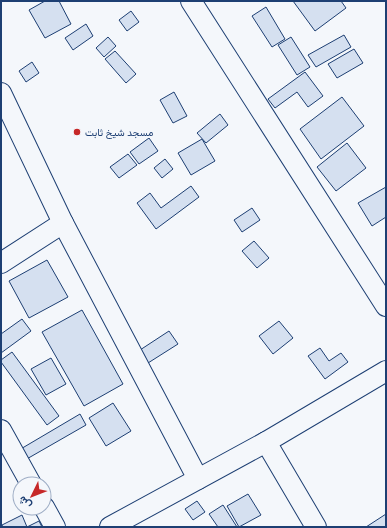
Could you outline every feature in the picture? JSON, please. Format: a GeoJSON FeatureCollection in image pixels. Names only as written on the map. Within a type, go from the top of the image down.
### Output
{"type":"FeatureCollection","features":[{"type":"Feature","properties":{"kind":"street"},"geometry":{"type":"LineString","coordinates":[[192,1],[386,306]]}},
{"type":"Feature","properties":{"kind":"street"},"geometry":{"type":"LineString","coordinates":[[1,93],[63,223],[198,479]]}},
{"type":"Feature","properties":{"kind":"street"},"geometry":{"type":"LineString","coordinates":[[1,263],[63,223]]}},
{"type":"Feature","properties":{"kind":"street"},"geometry":{"type":"LineString","coordinates":[[118,525],[266,442],[386,371]]}},
{"type":"Feature","properties":{"kind":"street"},"geometry":{"type":"LineString","coordinates":[[1,430],[27,476]]}},
{"type":"Feature","properties":{"kind":"street"},"geometry":{"type":"LineString","coordinates":[[266,442],[316,527]]}},
{"type":"Feature","properties":{"kind":"street"},"geometry":{"type":"LineString","coordinates":[[49,516],[55,527]]}},
{"type":"Feature","properties":{"kind":"building"},"geometry":{"type":"Polygon","coordinates":[[[45,1],[59,1],[71,24],[45,38],[29,10],[45,1]]]}},
{"type":"Feature","properties":{"kind":"building"},"geometry":{"type":"Polygon","coordinates":[[[293,1],[341,1],[346,8],[315,31],[293,1]]]}},
{"type":"Feature","properties":{"kind":"building"},"geometry":{"type":"Polygon","coordinates":[[[266,7],[285,39],[272,47],[252,16],[266,7]]]}},
{"type":"Feature","properties":{"kind":"building"},"geometry":{"type":"Polygon","coordinates":[[[131,11],[139,22],[127,31],[119,20],[131,11]]]}},
{"type":"Feature","properties":{"kind":"building"},"geometry":{"type":"Polygon","coordinates":[[[86,24],[93,36],[73,50],[65,38],[86,24]]]}},
{"type":"Feature","properties":{"kind":"building"},"geometry":{"type":"Polygon","coordinates":[[[344,35],[351,47],[316,67],[308,55],[344,35]]]}},
{"type":"Feature","properties":{"kind":"building"},"geometry":{"type":"Polygon","coordinates":[[[108,37],[116,46],[104,57],[96,48],[108,37]]]}},
{"type":"Feature","properties":{"kind":"building"},"geometry":{"type":"Polygon","coordinates":[[[291,37],[310,67],[297,75],[278,45],[291,37]]]}},
{"type":"Feature","properties":{"kind":"building"},"geometry":{"type":"Polygon","coordinates":[[[354,49],[363,63],[337,78],[328,64],[354,49]]]}},
{"type":"Feature","properties":{"kind":"building"},"geometry":{"type":"Polygon","coordinates":[[[115,51],[136,74],[126,83],[105,59],[115,51]]]}},
{"type":"Feature","properties":{"kind":"building"},"geometry":{"type":"Polygon","coordinates":[[[32,62],[39,73],[26,82],[19,71],[32,62]]]}},
{"type":"Feature","properties":{"kind":"building"},"geometry":{"type":"Polygon","coordinates":[[[305,72],[323,96],[308,107],[297,92],[275,108],[268,99],[305,72]]]}},
{"type":"Feature","properties":{"kind":"building"},"geometry":{"type":"Polygon","coordinates":[[[174,92],[187,116],[173,123],[160,100],[174,92]]]}},
{"type":"Feature","properties":{"kind":"building"},"geometry":{"type":"Polygon","coordinates":[[[342,97],[364,126],[321,159],[300,129],[342,97]]]}},
{"type":"Feature","properties":{"kind":"building"},"geometry":{"type":"Polygon","coordinates":[[[220,114],[228,125],[206,143],[197,133],[220,114]]]}},
{"type":"Feature","properties":{"kind":"building"},"geometry":{"type":"Polygon","coordinates":[[[149,138],[158,151],[139,164],[130,152],[149,138]]]}},
{"type":"Feature","properties":{"kind":"building"},"geometry":{"type":"Polygon","coordinates":[[[202,139],[215,161],[191,175],[178,153],[202,139]]]}},
{"type":"Feature","properties":{"kind":"building"},"geometry":{"type":"Polygon","coordinates":[[[347,143],[366,168],[336,191],[317,167],[347,143]]]}},
{"type":"Feature","properties":{"kind":"building"},"geometry":{"type":"Polygon","coordinates":[[[128,154],[137,165],[119,178],[110,167],[128,154]]]}},
{"type":"Feature","properties":{"kind":"building"},"geometry":{"type":"Polygon","coordinates":[[[165,159],[173,169],[162,178],[154,168],[165,159]]]}},
{"type":"Feature","properties":{"kind":"building"},"geometry":{"type":"Polygon","coordinates":[[[191,186],[199,197],[156,229],[137,203],[150,193],[161,208],[191,186]]]}},
{"type":"Feature","properties":{"kind":"building"},"geometry":{"type":"Polygon","coordinates":[[[386,187],[386,217],[372,226],[358,203],[386,187]]]}},
{"type":"Feature","properties":{"kind":"building"},"geometry":{"type":"Polygon","coordinates":[[[252,208],[260,220],[242,232],[234,220],[252,208]]]}},
{"type":"Feature","properties":{"kind":"building"},"geometry":{"type":"Polygon","coordinates":[[[254,241],[269,258],[257,268],[242,251],[254,241]]]}},
{"type":"Feature","properties":{"kind":"building"},"geometry":{"type":"Polygon","coordinates":[[[47,260],[68,297],[29,318],[9,281],[47,260]]]}},
{"type":"Feature","properties":{"kind":"building"},"geometry":{"type":"Polygon","coordinates":[[[82,310],[123,384],[84,406],[42,332],[82,310]]]}},
{"type":"Feature","properties":{"kind":"building"},"geometry":{"type":"Polygon","coordinates":[[[22,319],[31,331],[1,353],[1,334],[22,319]]]}},
{"type":"Feature","properties":{"kind":"building"},"geometry":{"type":"Polygon","coordinates":[[[279,321],[293,338],[273,354],[259,336],[279,321]]]}},
{"type":"Feature","properties":{"kind":"building"},"geometry":{"type":"Polygon","coordinates":[[[169,331],[178,344],[148,363],[140,350],[169,331]]]}},
{"type":"Feature","properties":{"kind":"building"},"geometry":{"type":"Polygon","coordinates":[[[320,348],[329,361],[341,353],[348,362],[325,379],[308,356],[320,348]]]}},
{"type":"Feature","properties":{"kind":"building"},"geometry":{"type":"Polygon","coordinates":[[[12,352],[59,416],[47,425],[1,362],[1,360],[12,352]]]}},
{"type":"Feature","properties":{"kind":"building"},"geometry":{"type":"Polygon","coordinates":[[[51,358],[66,384],[46,395],[31,369],[51,358]]]}},
{"type":"Feature","properties":{"kind":"building"},"geometry":{"type":"Polygon","coordinates":[[[113,403],[131,431],[106,446],[89,418],[113,403]]]}},
{"type":"Feature","properties":{"kind":"building"},"geometry":{"type":"Polygon","coordinates":[[[80,414],[86,425],[25,460],[19,450],[80,414]]]}},
{"type":"Feature","properties":{"kind":"building"},"geometry":{"type":"Polygon","coordinates":[[[248,494],[261,515],[239,527],[227,506],[248,494]]]}},
{"type":"Feature","properties":{"kind":"building"},"geometry":{"type":"Polygon","coordinates":[[[197,501],[205,512],[193,520],[185,509],[197,501]]]}},
{"type":"Feature","properties":{"kind":"building"},"geometry":{"type":"Polygon","coordinates":[[[223,505],[237,527],[218,527],[209,514],[223,505]]]}},
{"type":"Feature","properties":{"kind":"building"},"geometry":{"type":"Polygon","coordinates":[[[386,514],[386,527],[366,527],[386,514]]]}},
{"type":"Feature","properties":{"kind":"building"},"geometry":{"type":"Polygon","coordinates":[[[22,516],[27,527],[3,527],[2,525],[22,516]]]}},
{"type":"Feature","properties":{"kind":"building"},"geometry":{"type":"Polygon","coordinates":[[[39,521],[42,527],[27,527],[39,521]]]}},
{"type":"Feature","properties":{"kind":"place","name":"مسجد شيخ ثابت"},"geometry":{"type":"Point","coordinates":[77,132]}}]}
